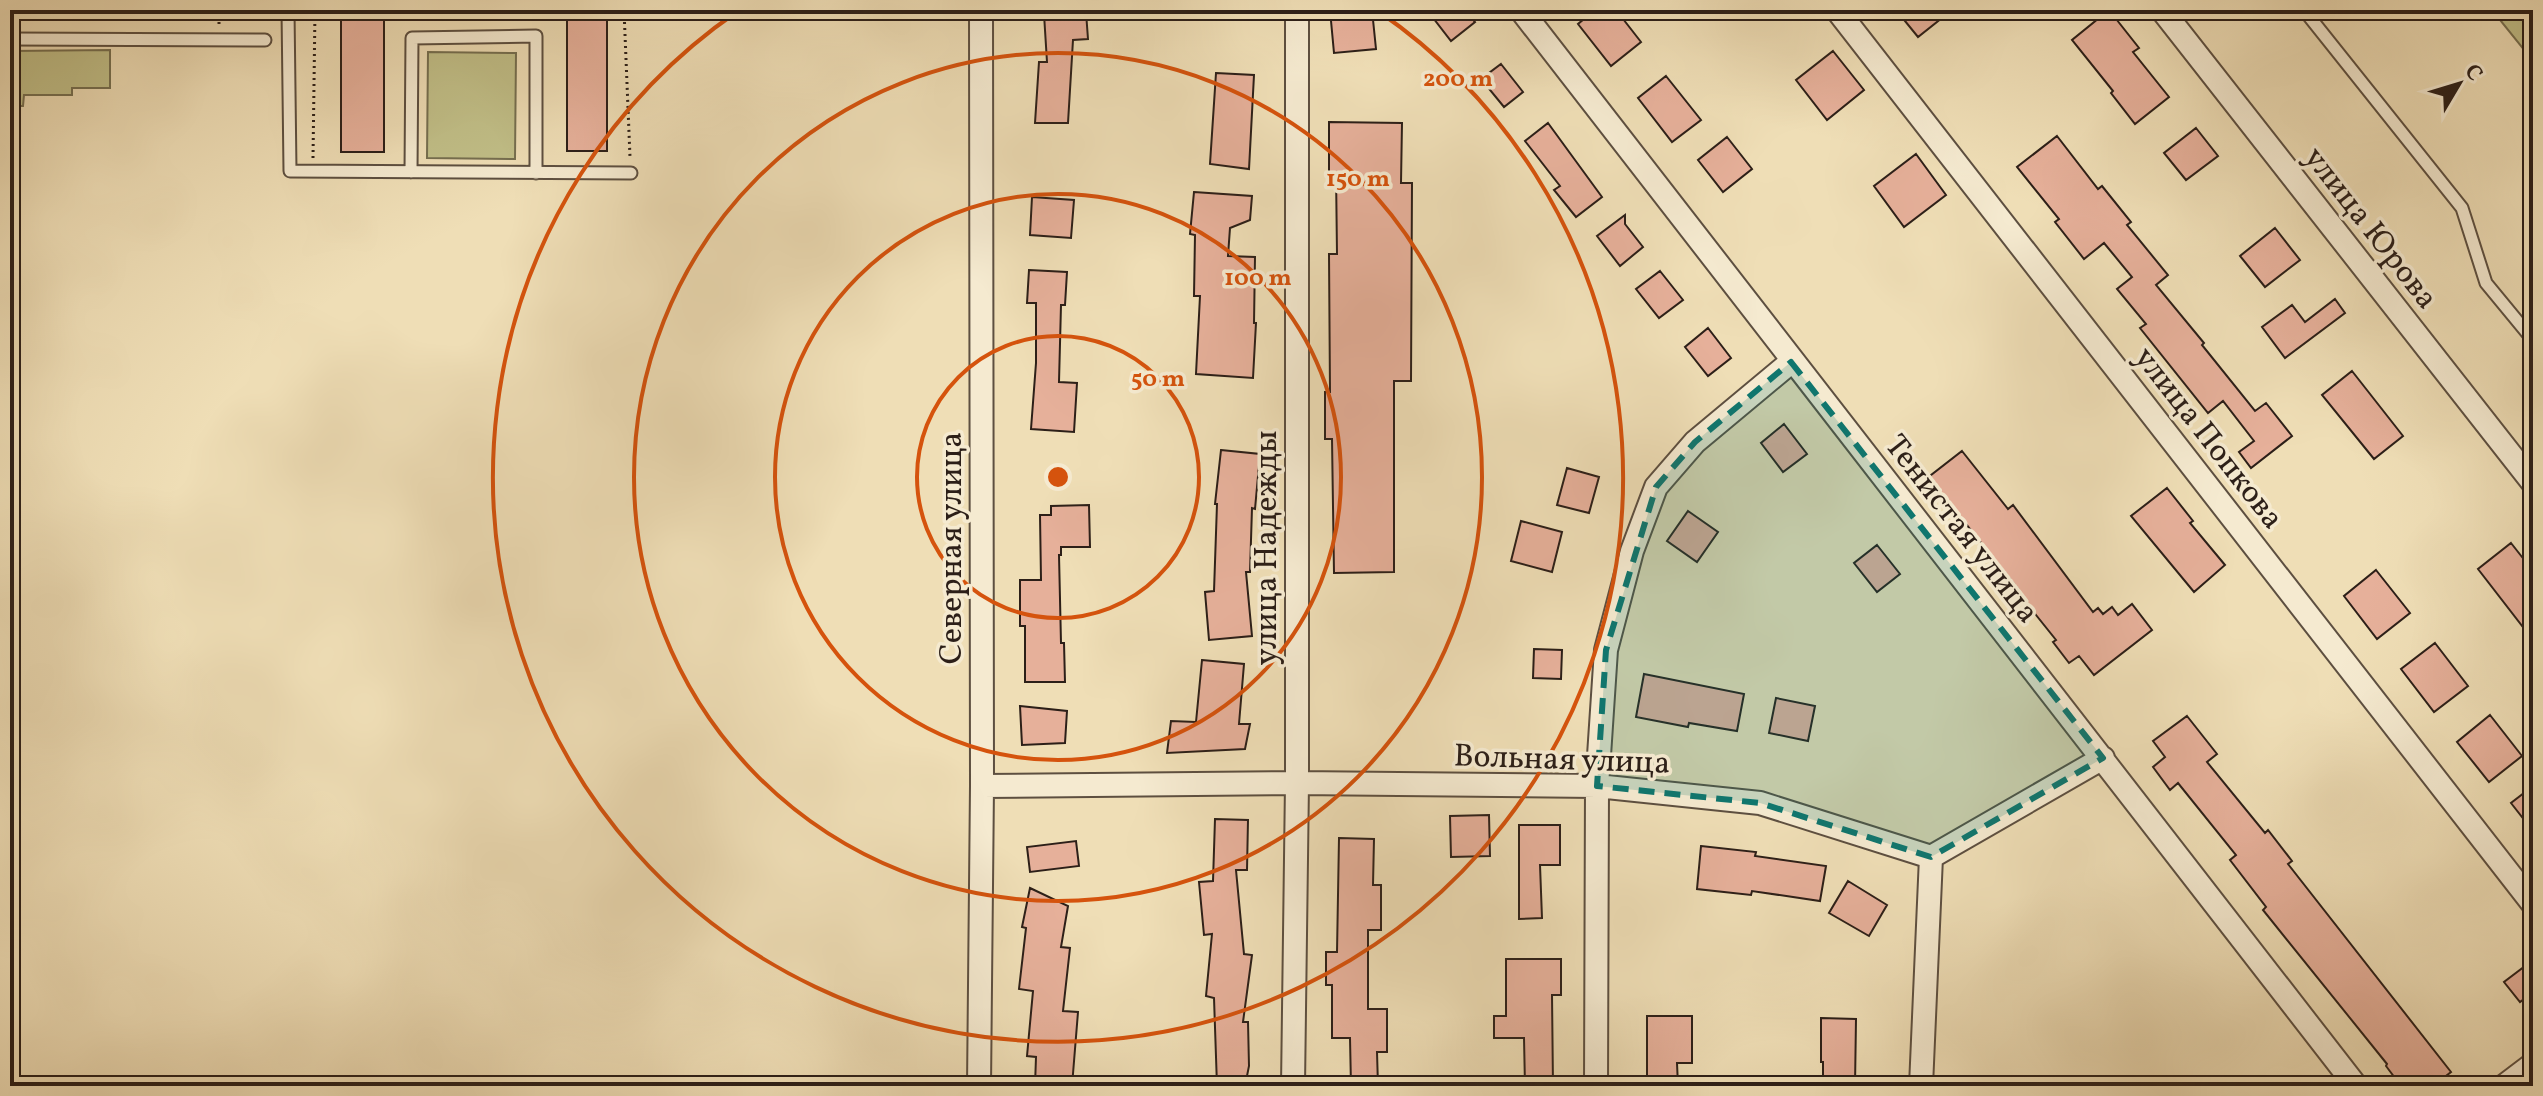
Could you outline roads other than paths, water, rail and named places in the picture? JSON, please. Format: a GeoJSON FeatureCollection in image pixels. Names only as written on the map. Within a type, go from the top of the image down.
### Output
{"type":"FeatureCollection","features":[{"type":"Feature","properties":{"kind":"street","name":"Северная улица"},"geometry":{"type":"LineString","coordinates":[[979,1086],[982,786],[981,10]]}},
{"type":"Feature","properties":{"kind":"street","name":"улица Надежды"},"geometry":{"type":"LineString","coordinates":[[1293,1086],[1297,783],[1297,10]]}},
{"type":"Feature","properties":{"kind":"street","name":"Тенистая улица"},"geometry":{"type":"LineString","coordinates":[[1521,10],[1791,362],[2356,1086]]}},
{"type":"Feature","properties":{"kind":"street","name":"улица Попкова"},"geometry":{"type":"LineString","coordinates":[[1837,10],[2533,904]]}},
{"type":"Feature","properties":{"kind":"street","name":"улица Юрова"},"geometry":{"type":"LineString","coordinates":[[2162,10],[2533,483]]}},
{"type":"Feature","properties":{"kind":"street"},"geometry":{"type":"LineString","coordinates":[[1596,1086],[1597,786],[1606,650],[1632,551],[1656,487],[1695,442],[1791,362]]}},
{"type":"Feature","properties":{"kind":"street"},"geometry":{"type":"LineString","coordinates":[[1921,1086],[1931,857],[2103,758]]}},
{"type":"Feature","properties":{"kind":"street","name":"Вольная улица"},"geometry":{"type":"LineString","coordinates":[[982,786],[1297,783],[1597,786],[1760,803],[1931,857]]}},
{"type":"Feature","properties":{"kind":"street"},"geometry":{"type":"LineString","coordinates":[[2504,1086],[2533,1064]]}},
{"type":"Feature","properties":{"kind":"lane"},"geometry":{"type":"LineString","coordinates":[[288,10],[290,171],[536,173],[631,168]]}},
{"type":"Feature","properties":{"kind":"lane"},"geometry":{"type":"LineString","coordinates":[[2304,10],[2462,208],[2486,283],[2533,340]]}},
{"type":"Feature","properties":{"kind":"lane"},"geometry":{"type":"LineString","coordinates":[[411,172],[412,38],[536,36],[536,173]]}},
{"type":"Feature","properties":{"kind":"lane"},"geometry":{"type":"LineString","coordinates":[[10,39],[265,40]]}}]}
